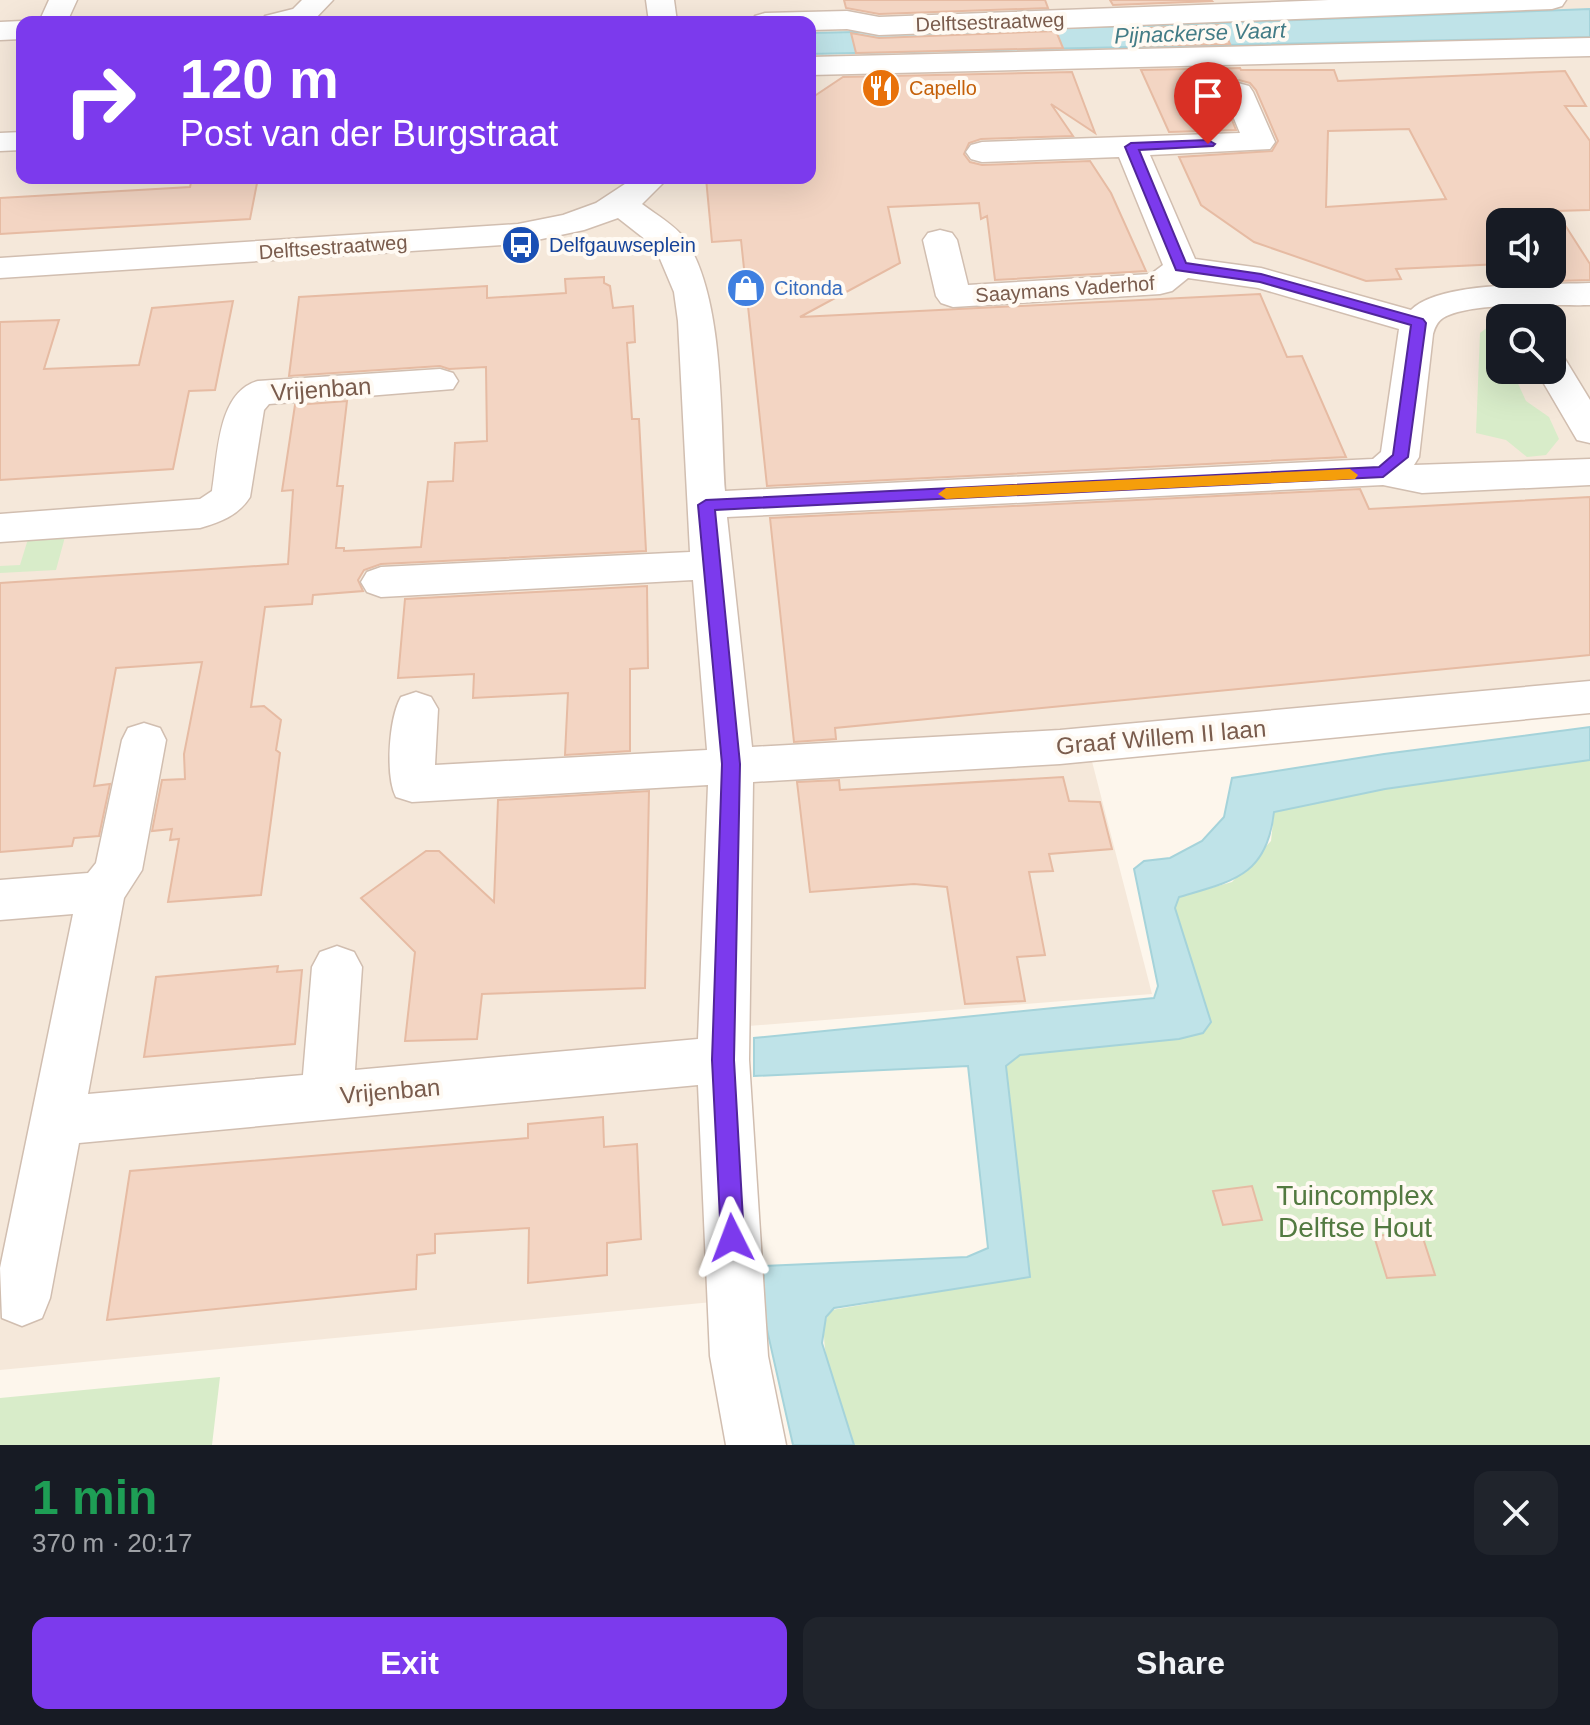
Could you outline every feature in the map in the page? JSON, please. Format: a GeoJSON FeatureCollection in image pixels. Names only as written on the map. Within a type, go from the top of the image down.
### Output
{"type":"FeatureCollection","features":[{"type":"Feature","properties":{"kind":"street","name":"Delftsestraatweg"},"geometry":{"type":"LineString","coordinates":[[816,21],[847,20],[879,26],[1552,0]]}},
{"type":"Feature","properties":{"kind":"street"},"geometry":{"type":"LineString","coordinates":[[289,16],[311,7]]}},
{"type":"Feature","properties":{"kind":"street","name":"Delftsestraatweg"},"geometry":{"type":"LineString","coordinates":[[816,66],[1590,47]]}},
{"type":"Feature","properties":{"kind":"street"},"geometry":{"type":"LineString","coordinates":[[982,152],[1259,142],[1238,92]]}},
{"type":"Feature","properties":{"kind":"street","name":"Saaymans Vaderhof"},"geometry":{"type":"LineString","coordinates":[[1131,147],[1181,267]]}},
{"type":"Feature","properties":{"kind":"street","name":"Delftsestraatweg"},"geometry":{"type":"LineString","coordinates":[[0,268],[518,234],[565,224],[621,204],[645,184]]}},
{"type":"Feature","properties":{"kind":"street"},"geometry":{"type":"LineString","coordinates":[[621,204],[670,242],[691,292],[696,321],[706,505],[731,764],[723,1060],[739,1356],[756,1445]]}},
{"type":"Feature","properties":{"kind":"street","name":"Saaymans Vaderhof"},"geometry":{"type":"LineString","coordinates":[[940,240],[953,296],[1160,284],[1181,267],[1261,278],[1418,323]]}},
{"type":"Feature","properties":{"kind":"street"},"geometry":{"type":"LineString","coordinates":[[1392,465],[1418,323],[1432,310],[1487,298],[1590,294]]}},
{"type":"Feature","properties":{"kind":"street","name":"Vrijenban"},"geometry":{"type":"LineString","coordinates":[[0,528],[200,514],[214,509],[230,497],[246,408],[258,393],[440,381]]}},
{"type":"Feature","properties":{"kind":"street"},"geometry":{"type":"LineString","coordinates":[[1562,384],[1590,431]]}},
{"type":"Feature","properties":{"kind":"street"},"geometry":{"type":"LineString","coordinates":[[706,505],[1392,465],[1422,480],[1590,472]]}},
{"type":"Feature","properties":{"kind":"street"},"geometry":{"type":"LineString","coordinates":[[381,582],[711,565]]}},
{"type":"Feature","properties":{"kind":"street","name":"Graaf Willem II laan"},"geometry":{"type":"LineString","coordinates":[[416,709],[412,784],[1060,747],[1590,697]]}},
{"type":"Feature","properties":{"kind":"street"},"geometry":{"type":"LineString","coordinates":[[22,1298],[101,892],[118,870],[144,740]]}},
{"type":"Feature","properties":{"kind":"street"},"geometry":{"type":"LineString","coordinates":[[0,900],[101,892]]}},
{"type":"Feature","properties":{"kind":"street"},"geometry":{"type":"LineString","coordinates":[[327,1096],[337,967]]}},
{"type":"Feature","properties":{"kind":"street","name":"Vrijenban"},"geometry":{"type":"LineString","coordinates":[[56,1121],[723,1060]]}},
{"type":"Feature","properties":{"kind":"shaded area"},"geometry":{"type":"Polygon","coordinates":[[[0,0],[1590,0],[1590,692],[1087,742],[1152,994],[699,1030],[723,1301],[0,1370],[0,0]]]}},
{"type":"Feature","properties":{"kind":"green space"},"geometry":{"type":"Polygon","coordinates":[[[1486,328],[1486,384],[1518,384],[1526,401],[1549,417],[1559,439],[1546,455],[1527,457],[1506,440],[1476,433],[1480,333],[1486,328]]]}},
{"type":"Feature","properties":{"kind":"green space"},"geometry":{"type":"Polygon","coordinates":[[[65,537],[56,570],[0,573],[0,566],[20,565],[28,539],[65,537]]]}},
{"type":"Feature","properties":{"kind":"green space","name":"Tuincomplex Delftse Hout"},"geometry":{"type":"Polygon","coordinates":[[[1590,760],[1590,1445],[854,1445],[826,1355],[826,1321],[832,1310],[1030,1276],[1006,1067],[1020,1055],[1179,1039],[1203,1032],[1175,908],[1179,897],[1232,882],[1271,841],[1274,812],[1385,789],[1590,760]]]}},
{"type":"Feature","properties":{"kind":"green space"},"geometry":{"type":"Polygon","coordinates":[[[220,1377],[212,1445],[0,1445],[0,1398],[220,1377]]]}},
{"type":"Feature","properties":{"kind":"water","name":"Pijnackerse Vaart"},"geometry":{"type":"Polygon","coordinates":[[[1590,9],[1590,37],[816,54],[816,33],[1139,26],[1590,9]]]}},
{"type":"Feature","properties":{"kind":"water"},"geometry":{"type":"Polygon","coordinates":[[[1590,727],[1590,760],[1385,789],[1274,812],[1264,850],[1255,863],[1231,880],[1179,897],[1175,908],[1211,1022],[1203,1033],[1179,1039],[1020,1055],[1006,1066],[1030,1277],[834,1308],[826,1317],[822,1343],[854,1445],[793,1445],[763,1312],[764,1266],[967,1257],[988,1248],[968,1066],[754,1076],[754,1038],[1154,998],[1158,986],[1134,869],[1144,861],[1170,858],[1202,841],[1224,817],[1232,778],[1590,727]]]}},
{"type":"Feature","properties":{"kind":"building"},"geometry":{"type":"Polygon","coordinates":[[[844,0],[1045,0],[1048,8],[879,14],[846,8],[844,0]]]}},
{"type":"Feature","properties":{"kind":"building"},"geometry":{"type":"Polygon","coordinates":[[[1110,0],[1211,0],[1212,1],[1113,5],[1110,0]]]}},
{"type":"Feature","properties":{"kind":"building"},"geometry":{"type":"Polygon","coordinates":[[[1222,25],[1230,44],[1131,46],[1123,29],[1222,25]]]}},
{"type":"Feature","properties":{"kind":"building"},"geometry":{"type":"Polygon","coordinates":[[[1056,31],[1063,48],[856,53],[851,33],[879,38],[1056,31]]]}},
{"type":"Feature","properties":{"kind":"building"},"geometry":{"type":"Polygon","coordinates":[[[1141,70],[1334,70],[1338,81],[1565,71],[1586,106],[1565,106],[1590,141],[1590,210],[1486,208],[1486,265],[1396,269],[1401,279],[1366,281],[1254,242],[1201,205],[1179,157],[1272,151],[1278,141],[1250,83],[1239,80],[1226,83],[1220,90],[1236,130],[1169,132],[1141,70]],[[1409,129],[1328,131],[1326,207],[1446,199],[1409,129]]]}},
{"type":"Feature","properties":{"kind":"building"},"geometry":{"type":"Polygon","coordinates":[[[1072,72],[1095,133],[1051,104],[1073,136],[981,139],[969,143],[964,154],[970,162],[982,165],[1090,161],[1111,193],[1146,271],[995,280],[987,216],[981,219],[979,203],[888,207],[900,263],[800,317],[1260,294],[1287,357],[1302,356],[1346,457],[767,486],[741,240],[712,242],[707,184],[816,184],[816,95],[843,77],[1072,72]]]}},
{"type":"Feature","properties":{"kind":"building"},"geometry":{"type":"Polygon","coordinates":[[[191,184],[257,184],[250,219],[0,234],[0,198],[190,187],[191,184]]]}},
{"type":"Feature","properties":{"kind":"building"},"geometry":{"type":"Polygon","coordinates":[[[1566,227],[1590,264],[1590,280],[1566,281],[1566,227]]]}},
{"type":"Feature","properties":{"kind":"building"},"geometry":{"type":"Polygon","coordinates":[[[604,277],[604,283],[610,286],[613,308],[633,306],[635,342],[627,343],[632,419],[639,419],[646,551],[381,564],[364,570],[358,580],[363,591],[313,595],[312,604],[265,607],[251,707],[264,706],[281,720],[276,750],[280,753],[261,895],[168,902],[179,839],[170,840],[172,829],[152,831],[162,780],[185,779],[184,754],[202,662],[116,668],[94,786],[110,784],[99,836],[74,838],[72,846],[0,852],[0,583],[288,564],[293,490],[282,491],[295,405],[347,401],[337,486],[343,486],[336,548],[344,548],[344,551],[421,547],[428,482],[453,481],[455,443],[487,441],[486,367],[449,369],[440,366],[289,376],[299,297],[487,286],[487,298],[566,293],[565,279],[604,277]]]}},
{"type":"Feature","properties":{"kind":"building"},"geometry":{"type":"Polygon","coordinates":[[[233,301],[215,390],[189,391],[173,469],[0,480],[0,322],[59,320],[44,369],[139,365],[152,308],[233,301]]]}},
{"type":"Feature","properties":{"kind":"building"},"geometry":{"type":"Polygon","coordinates":[[[1360,489],[1369,509],[1590,497],[1590,655],[835,728],[836,739],[794,742],[770,518],[1360,489]]]}},
{"type":"Feature","properties":{"kind":"building"},"geometry":{"type":"Polygon","coordinates":[[[647,586],[648,668],[630,669],[630,751],[565,755],[568,693],[473,698],[474,674],[398,678],[405,599],[647,586]]]}},
{"type":"Feature","properties":{"kind":"building"},"geometry":{"type":"Polygon","coordinates":[[[1063,777],[1069,801],[1100,802],[1112,849],[1049,854],[1053,871],[1029,872],[1045,955],[1017,957],[1025,1001],[965,1004],[947,887],[914,884],[810,892],[797,782],[839,780],[840,790],[1063,777]]]}},
{"type":"Feature","properties":{"kind":"building"},"geometry":{"type":"Polygon","coordinates":[[[649,791],[645,988],[482,994],[477,1039],[405,1041],[415,952],[361,898],[426,851],[439,851],[494,902],[498,800],[649,791]]]}},
{"type":"Feature","properties":{"kind":"building"},"geometry":{"type":"Polygon","coordinates":[[[278,966],[277,972],[302,970],[295,1044],[144,1057],[156,977],[278,966]]]}},
{"type":"Feature","properties":{"kind":"building"},"geometry":{"type":"Polygon","coordinates":[[[603,1117],[604,1147],[637,1144],[641,1239],[607,1243],[607,1275],[528,1283],[529,1228],[435,1234],[435,1253],[417,1255],[416,1289],[107,1320],[130,1171],[528,1138],[528,1124],[603,1117]]]}},
{"type":"Feature","properties":{"kind":"building"},"geometry":{"type":"Polygon","coordinates":[[[1252,1186],[1262,1220],[1223,1225],[1213,1191],[1252,1186]]]}},
{"type":"Feature","properties":{"kind":"building"},"geometry":{"type":"Polygon","coordinates":[[[1421,1232],[1435,1275],[1387,1278],[1374,1236],[1421,1232]]]}},
{"type":"Feature","properties":{"kind":"slow traffic"},"geometry":{"type":"LineString","coordinates":[[946,494],[1350,475]]}},
{"type":"Feature","properties":{"kind":"place","name":"Capello"},"geometry":{"type":"Point","coordinates":[881,88]}},
{"type":"Feature","properties":{"kind":"place","name":"Delfgauwseplein"},"geometry":{"type":"Point","coordinates":[521,245]}},
{"type":"Feature","properties":{"kind":"place","name":"Citonda"},"geometry":{"type":"Point","coordinates":[746,288]}},
{"type":"Feature","properties":{"kind":"route"},"geometry":{"type":"LineString","coordinates":[[732,1238],[723,1060],[731,764],[706,505],[1383,472],[1400,457],[1418,323],[1261,278],[1181,267],[1131,147],[1208,144]]}}]}
